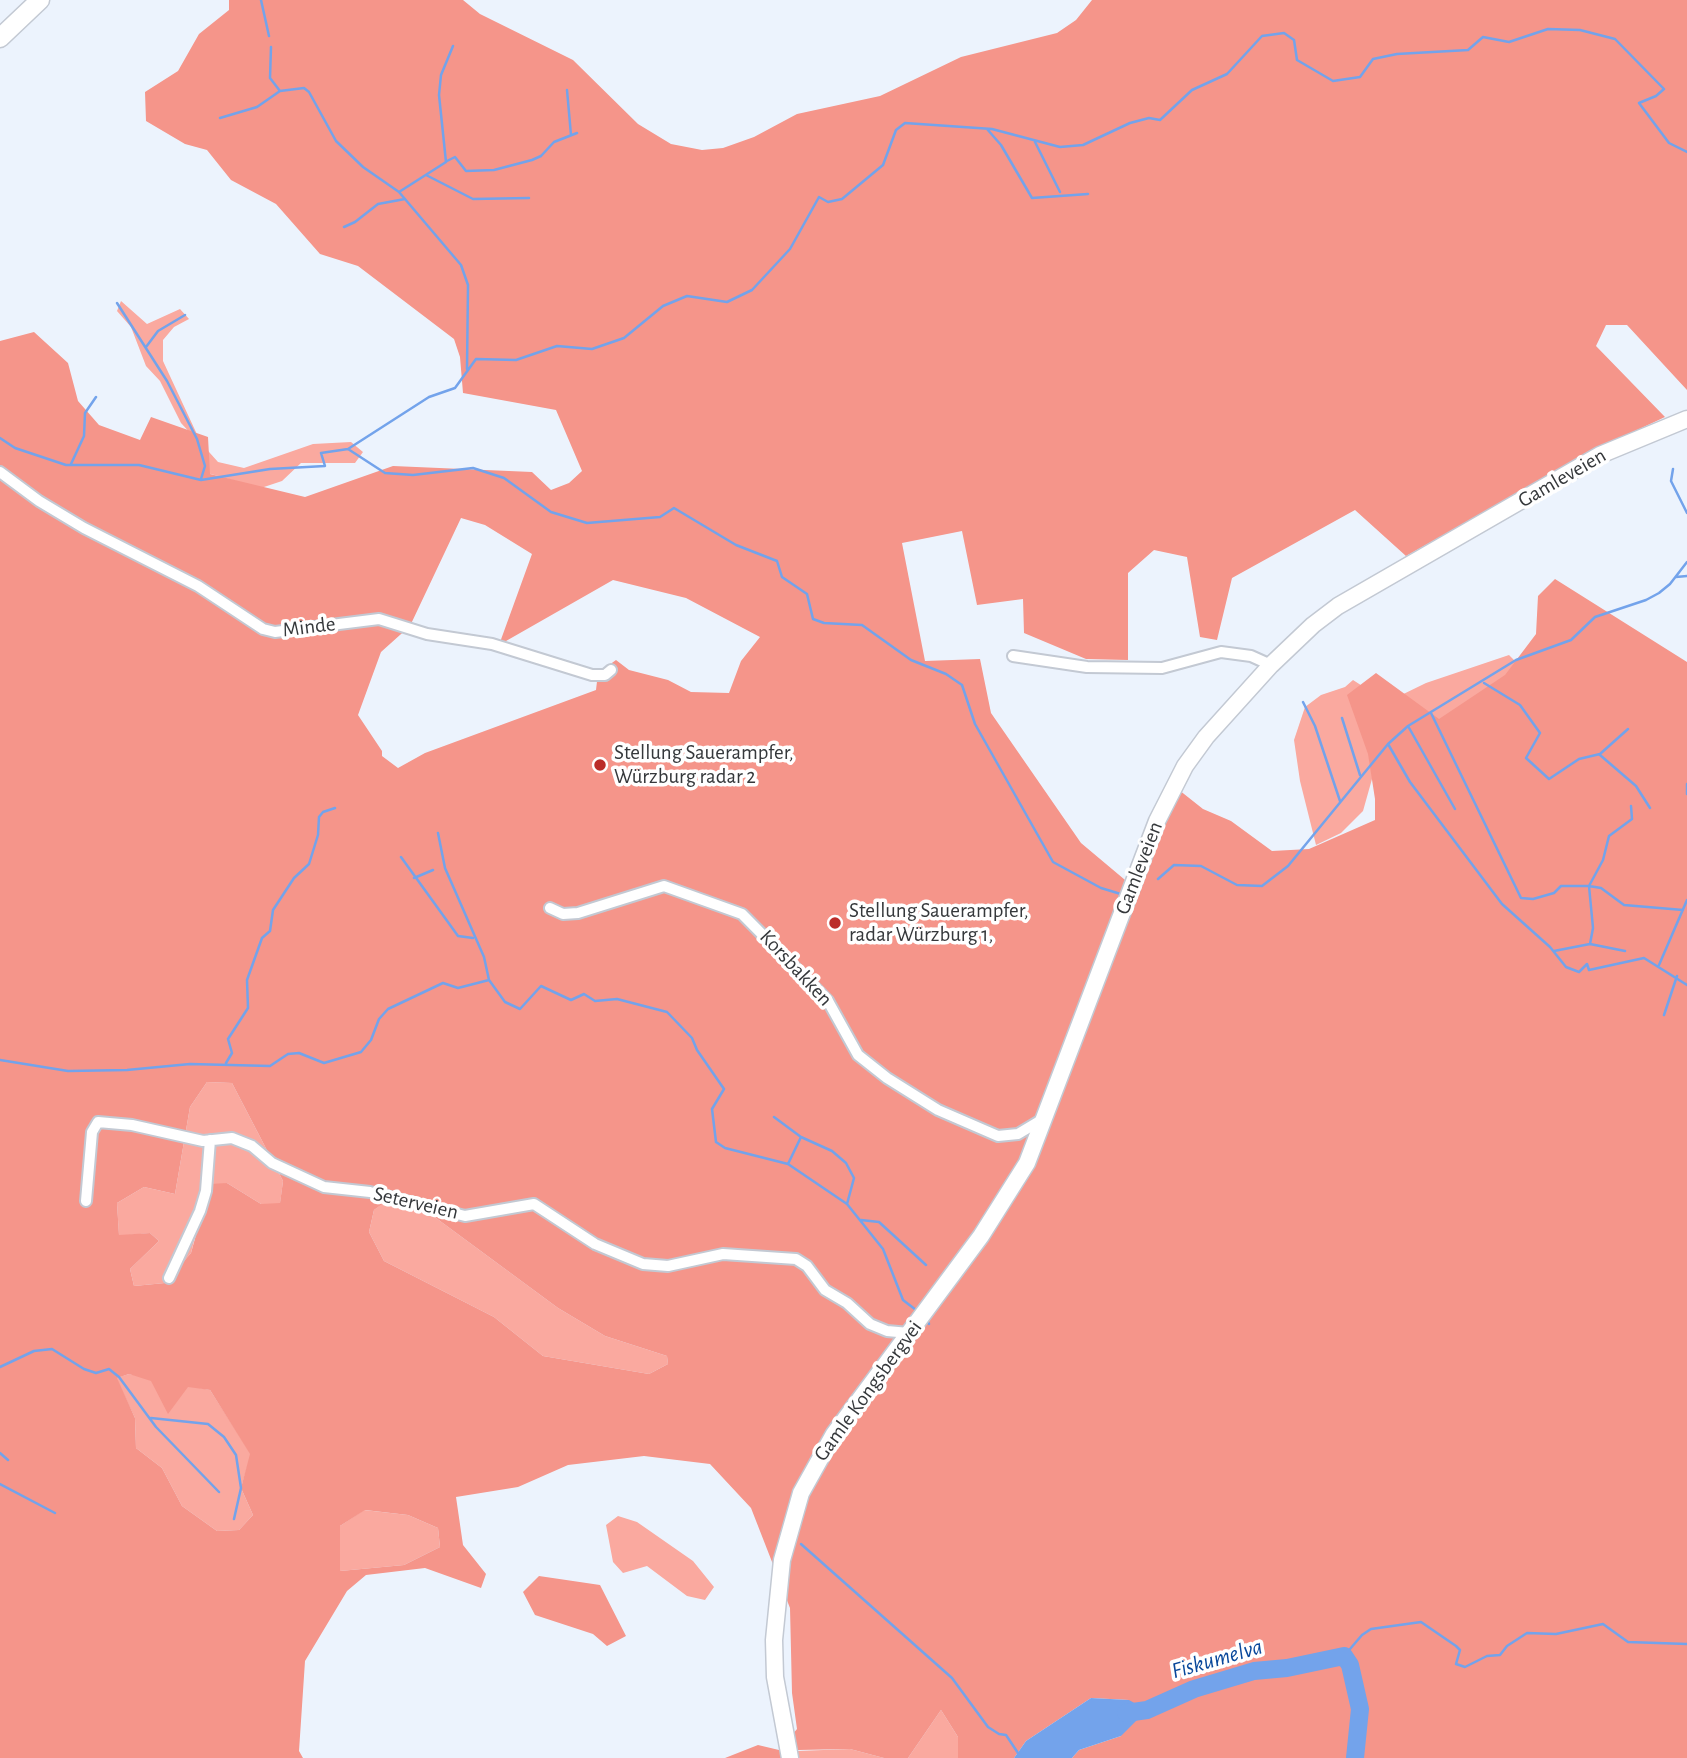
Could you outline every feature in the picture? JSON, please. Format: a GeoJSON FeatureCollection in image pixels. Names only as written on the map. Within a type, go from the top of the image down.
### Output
{"type":"FeatureCollection","features":[{"type":"Feature","properties":{"kind":"main road"},"geometry":{"type":"LineString","coordinates":[[0,38],[40,0]]}},
{"type":"Feature","properties":{"kind":"main road","name":"Gamleveien"},"geometry":{"type":"LineString","coordinates":[[1052,1096],[1165,802],[1201,743],[1271,665],[1313,625],[1352,597],[1612,449],[1687,419]]}},
{"type":"Feature","properties":{"kind":"main road","name":"Gamle Kongsbergvei"},"geometry":{"type":"LineString","coordinates":[[790,1758],[774,1656],[779,1575],[804,1486],[821,1454],[1012,1190],[1027,1163],[1052,1096]]}},
{"type":"Feature","properties":{"kind":"street","name":"Minde"},"geometry":{"type":"LineString","coordinates":[[0,472],[39,502],[198,586],[263,629],[275,632],[379,619],[427,634],[492,644],[592,675],[605,675],[611,670]]}},
{"type":"Feature","properties":{"kind":"street"},"geometry":{"type":"LineString","coordinates":[[1013,656],[1087,667],[1162,668],[1221,652],[1251,656],[1271,665]]}},
{"type":"Feature","properties":{"kind":"street","name":"Korsbakken"},"geometry":{"type":"LineString","coordinates":[[550,908],[563,914],[578,913],[664,886],[742,914],[828,1001],[858,1055],[887,1078],[938,1110],[998,1136],[1018,1134],[1043,1119]]}},
{"type":"Feature","properties":{"kind":"street","name":"Seterveien"},"geometry":{"type":"LineString","coordinates":[[86,1201],[92,1132],[98,1122],[132,1125],[210,1140],[232,1138],[243,1141],[272,1163],[324,1187],[370,1192],[455,1214],[486,1214],[523,1203],[534,1203],[595,1244],[643,1264],[668,1266],[723,1254],[796,1259],[807,1266],[825,1290],[874,1326],[909,1333]]}},
{"type":"Feature","properties":{"kind":"street"},"geometry":{"type":"LineString","coordinates":[[169,1278],[200,1211],[206,1191],[210,1140]]}},
{"type":"Feature","properties":{"kind":"shaded area"},"geometry":{"type":"Polygon","coordinates":[[[229,0],[463,0],[480,14],[573,60],[638,124],[671,144],[702,150],[723,148],[754,137],[797,114],[880,96],[961,57],[1057,33],[1076,20],[1092,0],[1687,0],[1687,390],[1627,325],[1606,325],[1596,346],[1665,417],[1603,446],[1406,556],[1355,510],[1232,578],[1217,640],[1200,637],[1187,557],[1154,550],[1128,573],[1128,660],[1086,659],[1024,633],[1023,599],[977,605],[962,531],[902,543],[925,661],[980,659],[991,713],[1081,843],[1137,890],[1179,790],[1203,809],[1231,821],[1272,851],[1309,849],[1375,820],[1375,799],[1368,754],[1347,695],[1376,673],[1439,719],[1505,675],[1536,634],[1538,596],[1555,579],[1687,662],[1687,1758],[1072,1758],[1079,1750],[1121,1736],[1129,1700],[1091,1698],[1026,1741],[1014,1758],[958,1758],[958,1737],[941,1710],[908,1758],[884,1758],[850,1749],[798,1750],[796,1758],[725,1758],[758,1745],[779,1750],[797,1729],[792,1693],[790,1608],[751,1508],[710,1464],[644,1456],[568,1465],[518,1487],[456,1497],[463,1545],[486,1574],[481,1588],[425,1568],[366,1575],[347,1591],[305,1661],[299,1751],[303,1758],[0,1758],[0,341],[34,332],[68,363],[78,401],[99,425],[140,440],[151,417],[208,437],[210,474],[305,497],[393,466],[532,472],[551,490],[569,483],[582,471],[556,410],[463,393],[460,357],[454,339],[358,266],[320,254],[276,204],[231,180],[207,150],[185,144],[146,121],[145,92],[178,71],[199,34],[229,10],[229,0]],[[461,518],[410,626],[381,652],[358,715],[382,751],[382,756],[398,768],[425,753],[596,690],[598,673],[616,660],[629,670],[668,680],[691,692],[729,693],[741,661],[760,637],[686,598],[613,580],[499,645],[532,554],[485,525],[461,518]],[[207,1082],[190,1107],[175,1194],[144,1187],[117,1203],[119,1235],[150,1233],[159,1241],[130,1269],[134,1286],[165,1283],[191,1253],[210,1184],[227,1183],[261,1204],[280,1203],[283,1181],[232,1083],[207,1082]],[[395,1195],[374,1210],[369,1232],[384,1261],[494,1317],[543,1356],[649,1374],[668,1364],[667,1356],[605,1336],[558,1308],[417,1204],[395,1195]],[[129,1374],[117,1378],[135,1418],[136,1448],[162,1468],[182,1506],[217,1531],[239,1530],[253,1515],[241,1488],[250,1454],[210,1390],[188,1387],[168,1414],[151,1381],[129,1374]],[[365,1510],[340,1526],[340,1571],[404,1565],[440,1547],[438,1528],[408,1515],[365,1510]]]}},
{"type":"Feature","properties":{"kind":"shaded area"},"geometry":{"type":"Polygon","coordinates":[[[121,301],[147,324],[180,309],[189,319],[174,327],[163,340],[163,361],[201,443],[218,462],[244,468],[313,444],[351,442],[363,452],[355,463],[301,463],[282,481],[261,488],[107,445],[193,436],[181,423],[160,381],[146,366],[131,327],[117,311],[121,301]]]}},
{"type":"Feature","properties":{"kind":"shaded area"},"geometry":{"type":"Polygon","coordinates":[[[1509,655],[1520,666],[1372,779],[1363,811],[1341,833],[1316,845],[1300,781],[1294,740],[1305,707],[1321,695],[1345,687],[1353,680],[1387,702],[1426,683],[1509,655]]]}},
{"type":"Feature","properties":{"kind":"shaded area"},"geometry":{"type":"Polygon","coordinates":[[[207,1082],[232,1083],[283,1181],[280,1204],[261,1204],[227,1183],[205,1196],[191,1253],[165,1283],[134,1286],[130,1269],[159,1241],[150,1233],[119,1236],[117,1203],[144,1187],[175,1194],[190,1107],[207,1082]]]}},
{"type":"Feature","properties":{"kind":"shaded area"},"geometry":{"type":"Polygon","coordinates":[[[395,1194],[417,1204],[558,1308],[605,1336],[667,1356],[668,1364],[649,1374],[543,1356],[494,1317],[384,1261],[369,1232],[374,1210],[395,1194]]]}},
{"type":"Feature","properties":{"kind":"shaded area"},"geometry":{"type":"Polygon","coordinates":[[[129,1374],[210,1390],[251,1454],[241,1488],[253,1515],[239,1530],[217,1531],[182,1506],[162,1468],[136,1448],[135,1418],[116,1378],[129,1374]]]}},
{"type":"Feature","properties":{"kind":"shaded area"},"geometry":{"type":"Polygon","coordinates":[[[364,1510],[408,1515],[438,1528],[440,1547],[404,1565],[340,1571],[340,1526],[364,1510]]]}},
{"type":"Feature","properties":{"kind":"shaded area"},"geometry":{"type":"Polygon","coordinates":[[[618,1516],[637,1522],[693,1561],[714,1587],[705,1600],[687,1596],[647,1566],[623,1573],[613,1562],[606,1525],[618,1516]]]}},
{"type":"Feature","properties":{"kind":"shaded area"},"geometry":{"type":"Polygon","coordinates":[[[539,1576],[600,1585],[626,1636],[607,1646],[593,1634],[535,1615],[523,1592],[539,1576]]]}},
{"type":"Feature","properties":{"kind":"shaded area"},"geometry":{"type":"Polygon","coordinates":[[[941,1710],[958,1737],[958,1758],[908,1758],[941,1710]]]}},
{"type":"Feature","properties":{"kind":"shaded area"},"geometry":{"type":"Polygon","coordinates":[[[850,1749],[884,1758],[796,1758],[797,1751],[850,1749]]]}},
{"type":"Feature","properties":{"kind":"water"},"geometry":{"type":"Polygon","coordinates":[[[1091,1698],[1129,1700],[1147,1710],[1121,1736],[1079,1750],[1072,1758],[1014,1758],[1026,1741],[1091,1698]]]}},
{"type":"Feature","properties":{"kind":"waterway"},"geometry":{"type":"LineString","coordinates":[[261,0],[269,36]]}},
{"type":"Feature","properties":{"kind":"waterway"},"geometry":{"type":"LineString","coordinates":[[348,449],[429,397],[455,388],[476,359],[516,360],[557,346],[592,349],[624,338],[663,306],[687,296],[727,302],[752,290],[790,249],[819,197],[828,202],[842,199],[883,165],[896,130],[905,123],[992,129],[1060,147],[1083,145],[1130,123],[1149,118],[1160,120],[1192,90],[1227,74],[1262,36],[1284,33],[1294,40],[1297,60],[1333,81],[1360,77],[1373,59],[1397,54],[1468,50],[1483,37],[1509,42],[1548,29],[1580,30],[1615,39],[1664,89],[1656,96],[1639,103],[1669,143],[1687,152]]}},
{"type":"Feature","properties":{"kind":"waterway"},"geometry":{"type":"LineString","coordinates":[[399,192],[446,162],[439,95],[441,75],[453,46]]}},
{"type":"Feature","properties":{"kind":"waterway"},"geometry":{"type":"LineString","coordinates":[[271,47],[270,78],[280,91],[304,88],[309,92],[336,141],[363,167],[399,192],[461,265],[468,285],[467,369]]}},
{"type":"Feature","properties":{"kind":"waterway"},"geometry":{"type":"LineString","coordinates":[[567,90],[571,135]]}},
{"type":"Feature","properties":{"kind":"waterway"},"geometry":{"type":"LineString","coordinates":[[220,118],[257,107],[280,91]]}},
{"type":"Feature","properties":{"kind":"waterway"},"geometry":{"type":"LineString","coordinates":[[987,129],[1001,145],[1032,198],[1088,194]]}},
{"type":"Feature","properties":{"kind":"waterway"},"geometry":{"type":"LineString","coordinates":[[447,161],[455,157],[466,171],[494,170],[541,156],[554,142],[577,133]]}},
{"type":"Feature","properties":{"kind":"waterway"},"geometry":{"type":"LineString","coordinates":[[1035,142],[1060,192]]}},
{"type":"Feature","properties":{"kind":"waterway"},"geometry":{"type":"LineString","coordinates":[[426,175],[473,199],[529,198]]}},
{"type":"Feature","properties":{"kind":"waterway"},"geometry":{"type":"LineString","coordinates":[[344,227],[378,204],[405,199]]}},
{"type":"Feature","properties":{"kind":"waterway"},"geometry":{"type":"LineString","coordinates":[[117,303],[167,381],[197,439],[205,466],[201,479]]}},
{"type":"Feature","properties":{"kind":"waterway"},"geometry":{"type":"LineString","coordinates":[[146,347],[158,331],[185,315]]}},
{"type":"Feature","properties":{"kind":"waterway"},"geometry":{"type":"LineString","coordinates":[[71,464],[84,436],[85,413],[96,397]]}},
{"type":"Feature","properties":{"kind":"waterway"},"geometry":{"type":"LineString","coordinates":[[0,438],[15,448],[66,465],[139,465],[201,480],[270,469],[325,466],[321,453],[348,449],[385,473],[413,475],[473,468],[504,478],[551,512],[587,523],[660,517],[674,508],[736,545],[777,561],[782,577],[807,594],[813,619],[824,623],[862,625],[911,660],[946,674],[962,685],[975,724],[1053,862],[1101,888],[1124,895]]}},
{"type":"Feature","properties":{"kind":"waterway"},"geometry":{"type":"LineString","coordinates":[[1673,469],[1671,481],[1687,513]]}},
{"type":"Feature","properties":{"kind":"waterway"},"geometry":{"type":"LineString","coordinates":[[1158,879],[1174,865],[1201,866],[1237,885],[1262,886],[1288,866],[1388,744],[1408,726],[1516,660],[1571,640],[1595,617],[1659,593],[1670,584],[1687,562]]}},
{"type":"Feature","properties":{"kind":"waterway"},"geometry":{"type":"LineString","coordinates":[[1676,577],[1687,576]]}},
{"type":"Feature","properties":{"kind":"waterway"},"geometry":{"type":"LineString","coordinates":[[1484,683],[1520,705],[1540,733],[1526,758],[1549,779],[1579,759],[1600,754],[1628,729]]}},
{"type":"Feature","properties":{"kind":"waterway"},"geometry":{"type":"LineString","coordinates":[[1303,702],[1315,726],[1340,801]]}},
{"type":"Feature","properties":{"kind":"waterway"},"geometry":{"type":"LineString","coordinates":[[1431,713],[1521,898],[1533,899],[1554,893],[1561,886],[1589,886],[1601,888],[1624,905],[1683,910]]}},
{"type":"Feature","properties":{"kind":"waterway"},"geometry":{"type":"LineString","coordinates":[[1342,718],[1360,775]]}},
{"type":"Feature","properties":{"kind":"waterway"},"geometry":{"type":"LineString","coordinates":[[1408,726],[1455,809]]}},
{"type":"Feature","properties":{"kind":"waterway"},"geometry":{"type":"LineString","coordinates":[[1388,744],[1410,782],[1502,904],[1550,947],[1566,967],[1579,972],[1587,964],[1589,970],[1644,958],[1687,985]]}},
{"type":"Feature","properties":{"kind":"waterway"},"geometry":{"type":"LineString","coordinates":[[1600,755],[1636,786],[1650,808]]}},
{"type":"Feature","properties":{"kind":"waterway"},"geometry":{"type":"LineString","coordinates":[[1687,784],[1687,794]]}},
{"type":"Feature","properties":{"kind":"waterway"},"geometry":{"type":"LineString","coordinates":[[1554,951],[1590,944],[1593,928],[1589,886],[1603,860],[1609,836],[1632,819],[1631,806]]}},
{"type":"Feature","properties":{"kind":"waterway"},"geometry":{"type":"LineString","coordinates":[[226,1063],[232,1053],[228,1039],[248,1008],[247,980],[262,938],[270,931],[273,910],[294,878],[309,864],[318,835],[319,817],[323,812],[335,808]]}},
{"type":"Feature","properties":{"kind":"waterway"},"geometry":{"type":"LineString","coordinates":[[438,833],[445,868],[484,957],[489,980],[505,1002],[520,1009],[541,986],[571,1000],[584,994],[595,1001],[617,999],[667,1012],[692,1038],[697,1050],[724,1089],[712,1109],[716,1142],[725,1148],[788,1164],[847,1204],[883,1249],[903,1300],[916,1310]]}},
{"type":"Feature","properties":{"kind":"waterway"},"geometry":{"type":"LineString","coordinates":[[401,857],[458,936],[473,938]]}},
{"type":"Feature","properties":{"kind":"waterway"},"geometry":{"type":"LineString","coordinates":[[414,878],[433,870]]}},
{"type":"Feature","properties":{"kind":"waterway"},"geometry":{"type":"LineString","coordinates":[[1659,965],[1687,900]]}},
{"type":"Feature","properties":{"kind":"waterway"},"geometry":{"type":"LineString","coordinates":[[1590,944],[1625,951]]}},
{"type":"Feature","properties":{"kind":"waterway"},"geometry":{"type":"LineString","coordinates":[[1664,1015],[1677,976]]}},
{"type":"Feature","properties":{"kind":"waterway"},"geometry":{"type":"LineString","coordinates":[[0,1060],[68,1071],[127,1070],[190,1064],[270,1066],[288,1054],[299,1053],[324,1063],[361,1052],[371,1040],[379,1019],[388,1009],[443,983],[458,988],[489,980]]}},
{"type":"Feature","properties":{"kind":"waterway"},"geometry":{"type":"LineString","coordinates":[[774,1117],[801,1137],[832,1151],[846,1163],[854,1178],[847,1204]]}},
{"type":"Feature","properties":{"kind":"waterway"},"geometry":{"type":"LineString","coordinates":[[788,1164],[801,1137]]}},
{"type":"Feature","properties":{"kind":"waterway"},"geometry":{"type":"LineString","coordinates":[[861,1220],[879,1222],[926,1265]]}},
{"type":"Feature","properties":{"kind":"waterway"},"geometry":{"type":"LineString","coordinates":[[0,1367],[34,1351],[52,1349],[84,1369],[96,1373],[109,1369],[119,1377],[156,1427],[219,1492]]}},
{"type":"Feature","properties":{"kind":"waterway"},"geometry":{"type":"LineString","coordinates":[[151,1418],[208,1424],[224,1437],[236,1455],[241,1488],[234,1519]]}},
{"type":"Feature","properties":{"kind":"waterway"},"geometry":{"type":"LineString","coordinates":[[0,1453],[8,1460]]}},
{"type":"Feature","properties":{"kind":"waterway"},"geometry":{"type":"LineString","coordinates":[[0,1484],[55,1513]]}},
{"type":"Feature","properties":{"kind":"waterway"},"geometry":{"type":"LineString","coordinates":[[801,1544],[952,1678],[988,1727],[1006,1735],[1018,1753]]}},
{"type":"Feature","properties":{"kind":"waterway"},"geometry":{"type":"LineString","coordinates":[[1344,1656],[1362,1635],[1371,1629],[1421,1622],[1460,1650],[1456,1664],[1465,1667],[1487,1656],[1500,1655],[1507,1646],[1527,1633],[1556,1634],[1603,1624],[1628,1642],[1687,1644]]}},
{"type":"Feature","properties":{"kind":"waterway","name":"Fiskumelva"},"geometry":{"type":"LineString","coordinates":[[1126,1713],[1147,1710],[1194,1689],[1254,1671],[1287,1668],[1344,1656],[1350,1665],[1360,1709],[1355,1758]]}},
{"type":"Feature","properties":{"kind":"place","name":"Stellung Sauerampfer, Würzburg radar 2"},"geometry":{"type":"Point","coordinates":[600,765]}},
{"type":"Feature","properties":{"kind":"place","name":"Stellung Sauerampfer, radar Würzburg 1,"},"geometry":{"type":"Point","coordinates":[835,923]}}]}
